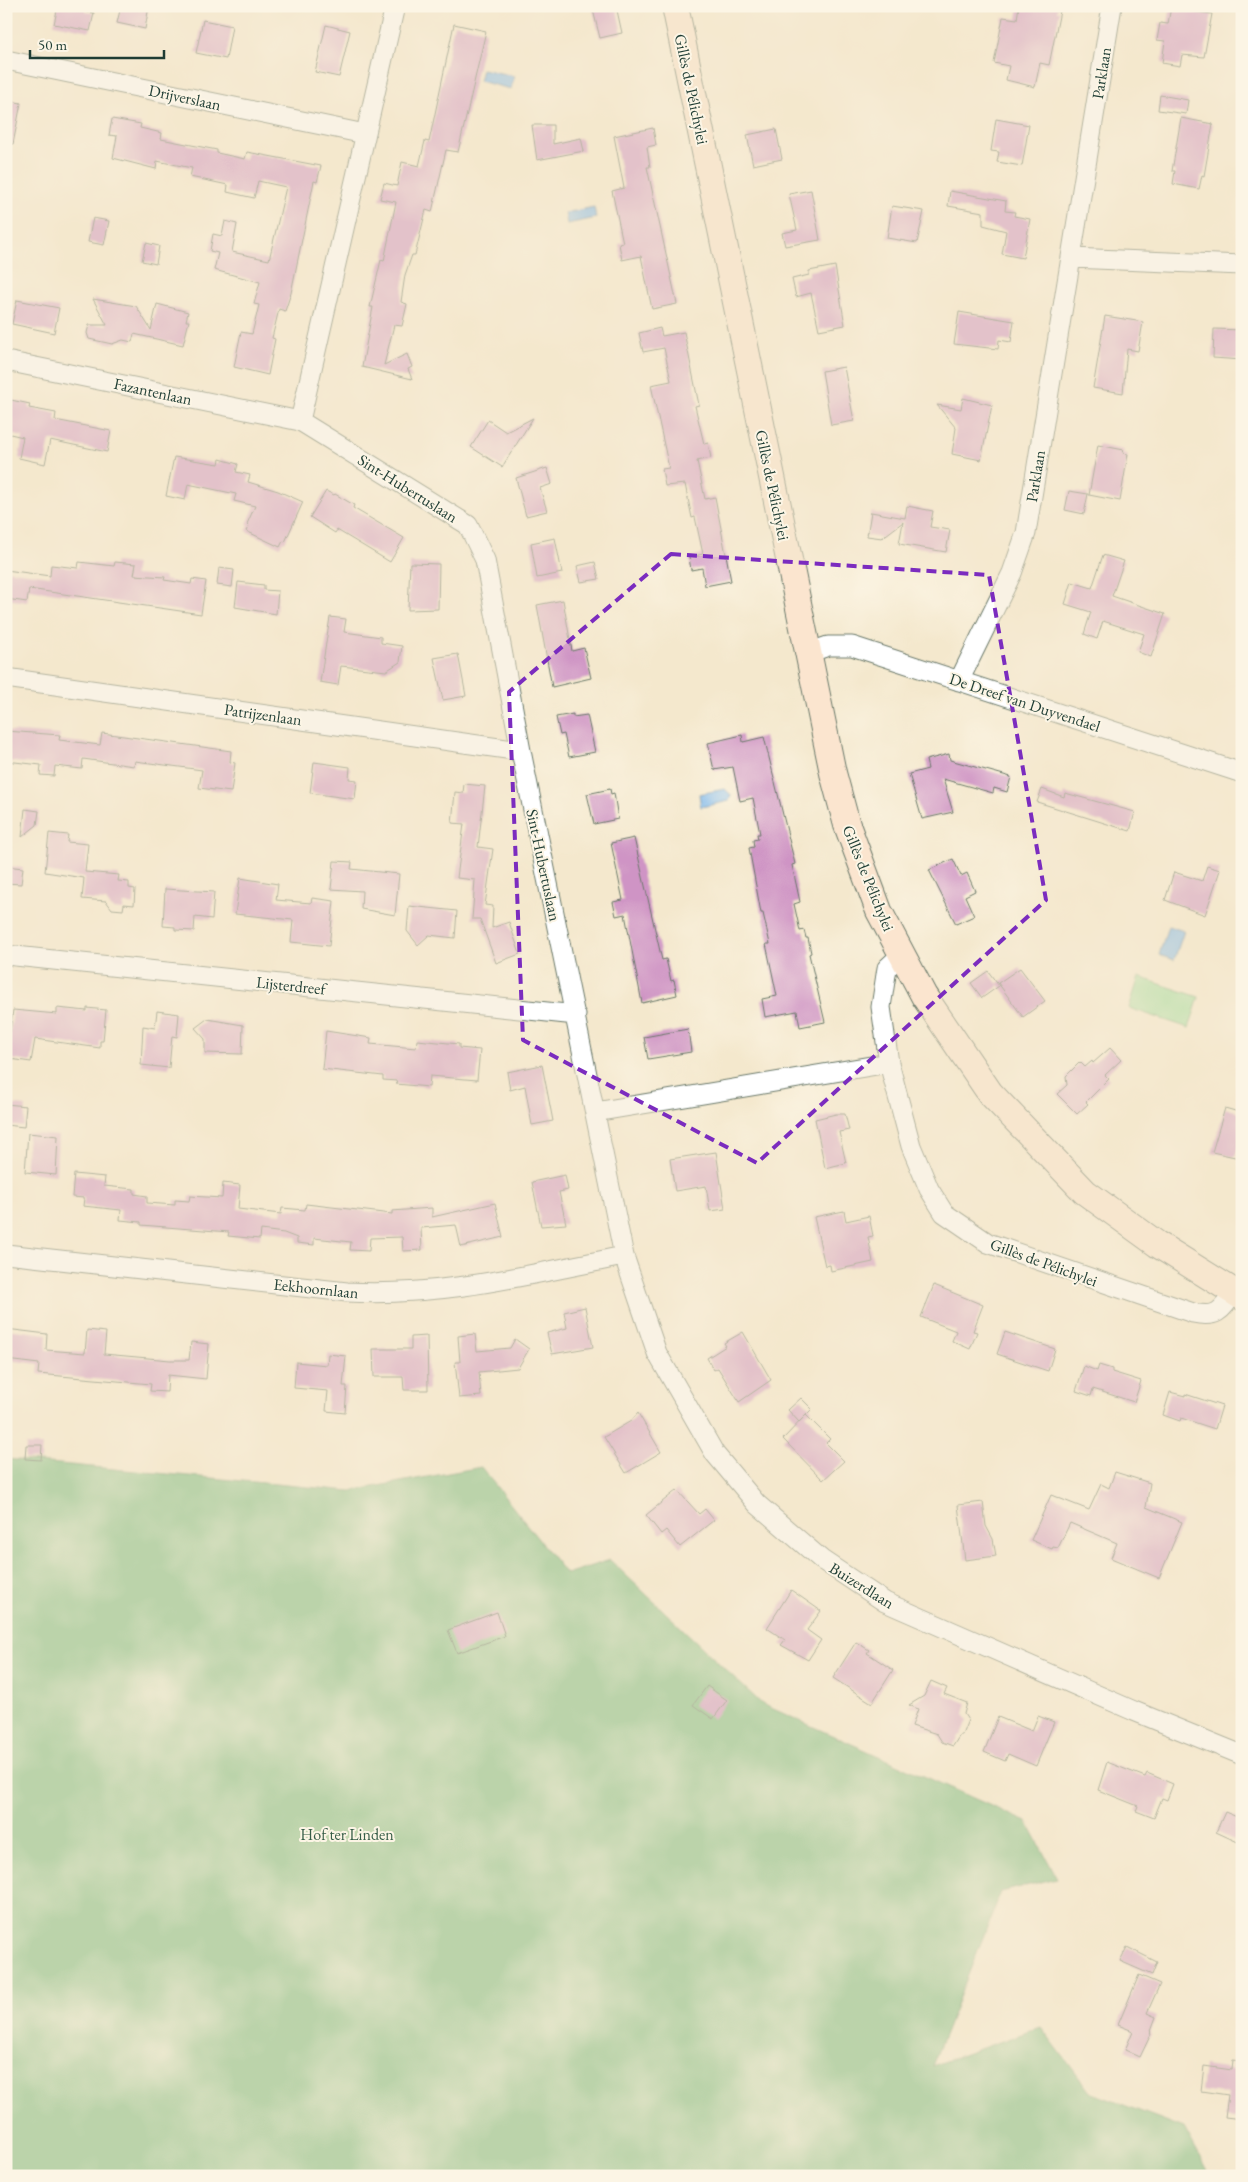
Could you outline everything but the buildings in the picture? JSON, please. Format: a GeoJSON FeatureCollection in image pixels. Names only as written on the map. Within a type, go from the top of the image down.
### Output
{"type":"FeatureCollection","features":[{"type":"Feature","properties":{"kind":"main road","name":"Gillès de Pélichylei"},"geometry":{"type":"LineString","coordinates":[[675,6],[833,773],[847,824],[879,911],[924,996],[990,1093],[1085,1192],[1157,1244],[1237,1295]]}},
{"type":"Feature","properties":{"kind":"street"},"geometry":{"type":"LineString","coordinates":[[300,421],[364,134],[395,6]]}},
{"type":"Feature","properties":{"kind":"street","name":"Parklaan"},"geometry":{"type":"LineString","coordinates":[[959,681],[1012,573],[1026,533],[1112,6]]}},
{"type":"Feature","properties":{"kind":"street","name":"Drijverslaan"},"geometry":{"type":"LineString","coordinates":[[6,60],[364,134]]}},
{"type":"Feature","properties":{"kind":"street"},"geometry":{"type":"LineString","coordinates":[[1071,258],[1242,265]]}},
{"type":"Feature","properties":{"kind":"street","name":"Fazantenlaan"},"geometry":{"type":"LineString","coordinates":[[6,361],[300,421]]}},
{"type":"Feature","properties":{"kind":"street","name":"Sint-Hubertuslaan"},"geometry":{"type":"LineString","coordinates":[[300,421],[468,525],[485,560],[520,750],[624,1256]]}},
{"type":"Feature","properties":{"kind":"street","name":"De Dreef van Duyvendael"},"geometry":{"type":"LineString","coordinates":[[808,653],[828,646],[852,646],[1242,773]]}},
{"type":"Feature","properties":{"kind":"street","name":"Patrijzenlaan"},"geometry":{"type":"LineString","coordinates":[[6,678],[520,750]]}},
{"type":"Feature","properties":{"kind":"street","name":"Lijsterdreef"},"geometry":{"type":"LineString","coordinates":[[6,955],[576,1016]]}},
{"type":"Feature","properties":{"kind":"street","name":"Gillès de Pélichylei"},"geometry":{"type":"LineString","coordinates":[[901,955],[887,968],[881,1008],[888,1063],[912,1146],[929,1190],[944,1213],[988,1243],[1163,1304],[1207,1316],[1217,1313],[1237,1295]]}},
{"type":"Feature","properties":{"kind":"street"},"geometry":{"type":"LineString","coordinates":[[595,1112],[888,1063]]}},
{"type":"Feature","properties":{"kind":"street","name":"Eekhoornlaan"},"geometry":{"type":"LineString","coordinates":[[6,1254],[347,1292],[383,1294],[486,1285],[624,1256]]}},
{"type":"Feature","properties":{"kind":"street","name":"Buizerdlaan"},"geometry":{"type":"LineString","coordinates":[[624,1256],[657,1353],[715,1454],[757,1504],[822,1560],[885,1602],[1134,1711],[1242,1755]]}},
{"type":"Feature","properties":{"kind":"highlighted area"},"geometry":{"type":"Polygon","coordinates":[[[671,554],[989,575],[1046,900],[757,1163],[523,1040],[509,692],[671,554]]]}},
{"type":"Feature","properties":{"kind":"green space"},"geometry":{"type":"Polygon","coordinates":[[[1139,977],[1199,997],[1189,1028],[1129,1008],[1139,977]]]}},
{"type":"Feature","properties":{"kind":"green space","name":"Hof ter Linden"},"geometry":{"type":"Polygon","coordinates":[[[6,1459],[351,1491],[481,1467],[566,1574],[610,1560],[762,1704],[1027,1822],[1057,1878],[1001,1892],[932,2066],[1041,2027],[1090,2092],[1184,2128],[1210,2176],[6,2176],[6,1459]]]}},
{"type":"Feature","properties":{"kind":"water"},"geometry":{"type":"Polygon","coordinates":[[[482,69],[514,76],[511,89],[479,81],[482,69]]]}},
{"type":"Feature","properties":{"kind":"water"},"geometry":{"type":"Polygon","coordinates":[[[594,207],[596,218],[567,224],[565,213],[594,207]]]}},
{"type":"Feature","properties":{"kind":"water"},"geometry":{"type":"Polygon","coordinates":[[[725,789],[731,795],[729,801],[701,807],[699,794],[725,789]]]}},
{"type":"Feature","properties":{"kind":"water"},"geometry":{"type":"Polygon","coordinates":[[[1168,926],[1184,931],[1174,960],[1159,955],[1168,926]]]}}]}
